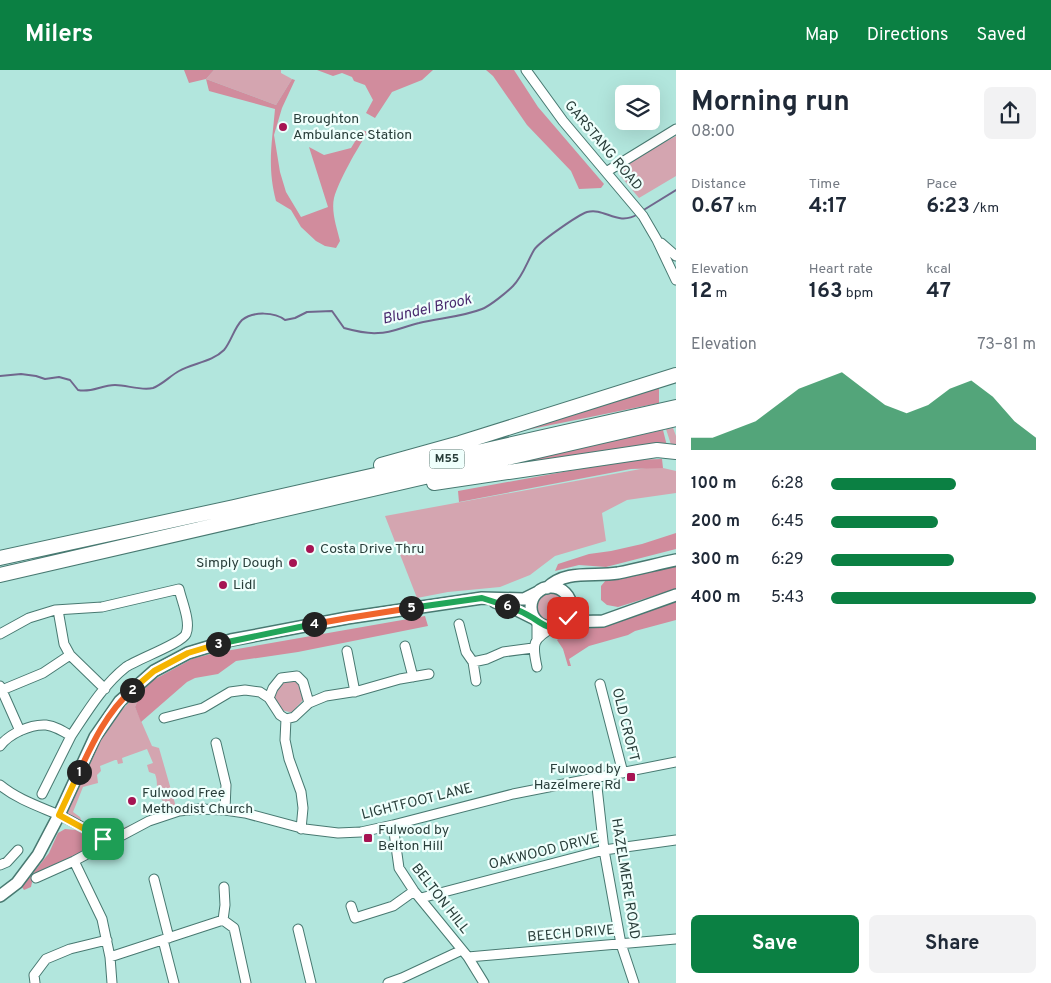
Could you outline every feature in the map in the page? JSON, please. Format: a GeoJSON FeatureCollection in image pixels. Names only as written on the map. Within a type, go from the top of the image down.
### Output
{"type":"FeatureCollection","features":[{"type":"Feature","properties":{"kind":"highway","name":"M55"},"geometry":{"type":"LineString","coordinates":[[234,507],[460,442],[676,375]]}},
{"type":"Feature","properties":{"kind":"highway","name":"M55"},"geometry":{"type":"LineString","coordinates":[[0,575],[247,519],[666,418],[676,408]]}},
{"type":"Feature","properties":{"kind":"highway","name":"M55"},"geometry":{"type":"LineString","coordinates":[[0,558],[234,507],[666,418]]}},
{"type":"Feature","properties":{"kind":"highway","name":"M55"},"geometry":{"type":"LineString","coordinates":[[247,519],[477,476],[657,450],[673,451]]}},
{"type":"Feature","properties":{"kind":"main road"},"geometry":{"type":"LineString","coordinates":[[0,896],[17,883],[38,856],[95,737],[120,701],[154,671],[188,653],[231,640],[348,618],[482,598],[518,600],[527,598],[562,578],[574,575],[616,574],[676,560]]}},
{"type":"Feature","properties":{"kind":"main road"},"geometry":{"type":"LineString","coordinates":[[560,625],[571,613],[568,589],[570,585],[579,578],[592,574]]}},
{"type":"Feature","properties":{"kind":"main road"},"geometry":{"type":"LineString","coordinates":[[536,621],[531,610],[532,602],[542,590],[558,589],[570,600],[580,614],[591,619],[603,621]]}},
{"type":"Feature","properties":{"kind":"main road"},"geometry":{"type":"LineString","coordinates":[[482,598],[517,610],[548,627],[603,621],[676,596]]}},
{"type":"Feature","properties":{"kind":"street","name":"GARSTANG ROAD"},"geometry":{"type":"LineString","coordinates":[[526,70],[562,121],[640,213],[660,243],[676,280]]}},
{"type":"Feature","properties":{"kind":"street"},"geometry":{"type":"LineString","coordinates":[[606,172],[676,129]]}},
{"type":"Feature","properties":{"kind":"street","name":"GARSTANG ROAD"},"geometry":{"type":"LineString","coordinates":[[660,243],[676,256]]}},
{"type":"Feature","properties":{"kind":"street"},"geometry":{"type":"LineString","coordinates":[[660,243],[676,252]]}},
{"type":"Feature","properties":{"kind":"street"},"geometry":{"type":"LineString","coordinates":[[0,634],[29,618],[58,610],[102,607],[178,590],[188,626],[186,634],[178,642],[125,668],[105,688],[71,736],[42,794]]}},
{"type":"Feature","properties":{"kind":"street"},"geometry":{"type":"LineString","coordinates":[[58,610],[64,644],[70,655],[105,688]]}},
{"type":"Feature","properties":{"kind":"street"},"geometry":{"type":"LineString","coordinates":[[536,621],[537,667]]}},
{"type":"Feature","properties":{"kind":"street"},"geometry":{"type":"LineString","coordinates":[[459,624],[466,652],[473,662],[476,681]]}},
{"type":"Feature","properties":{"kind":"street"},"geometry":{"type":"LineString","coordinates":[[473,662],[487,659],[502,652],[535,644],[544,632],[560,625]]}},
{"type":"Feature","properties":{"kind":"street"},"geometry":{"type":"LineString","coordinates":[[406,646],[413,676]]}},
{"type":"Feature","properties":{"kind":"street"},"geometry":{"type":"LineString","coordinates":[[347,651],[356,692]]}},
{"type":"Feature","properties":{"kind":"street"},"geometry":{"type":"LineString","coordinates":[[20,731],[1,688],[43,673],[70,655]]}},
{"type":"Feature","properties":{"kind":"street"},"geometry":{"type":"LineString","coordinates":[[164,718],[203,708],[230,692],[245,690],[260,692],[269,698],[280,715],[286,719],[294,717],[309,702],[326,696],[356,692],[413,676],[429,674]]}},
{"type":"Feature","properties":{"kind":"street"},"geometry":{"type":"LineString","coordinates":[[269,698],[273,688],[281,678],[297,676],[303,682],[309,702]]}},
{"type":"Feature","properties":{"kind":"street","name":"OLD CROFT"},"geometry":{"type":"LineString","coordinates":[[600,684],[623,773]]}},
{"type":"Feature","properties":{"kind":"street"},"geometry":{"type":"LineString","coordinates":[[286,719],[286,740],[289,759],[301,792],[303,808],[301,828]]}},
{"type":"Feature","properties":{"kind":"street"},"geometry":{"type":"LineString","coordinates":[[0,746],[5,740],[20,731],[44,725],[54,727],[71,736]]}},
{"type":"Feature","properties":{"kind":"street"},"geometry":{"type":"LineString","coordinates":[[216,743],[226,785],[225,810]]}},
{"type":"Feature","properties":{"kind":"street","name":"LIGHTFOOT LANE"},"geometry":{"type":"LineString","coordinates":[[36,878],[74,861],[149,821],[180,811],[199,809],[225,810],[246,813],[301,828],[338,833],[361,832],[513,794],[676,762]]}},
{"type":"Feature","properties":{"kind":"street","name":"HAZELMERE ROAD"},"geometry":{"type":"LineString","coordinates":[[596,778],[604,850],[621,944],[634,983]]}},
{"type":"Feature","properties":{"kind":"street"},"geometry":{"type":"LineString","coordinates":[[0,785],[8,792],[27,802],[59,815],[103,839],[111,840]]}},
{"type":"Feature","properties":{"kind":"street","name":"BELTON HILL"},"geometry":{"type":"LineString","coordinates":[[393,825],[400,868],[418,895],[465,954],[484,983]]}},
{"type":"Feature","properties":{"kind":"street","name":"OAKWOOD DRIVE"},"geometry":{"type":"LineString","coordinates":[[351,906],[355,918],[393,906],[418,895],[604,850],[676,840]]}},
{"type":"Feature","properties":{"kind":"street"},"geometry":{"type":"LineString","coordinates":[[0,865],[7,862],[18,850]]}},
{"type":"Feature","properties":{"kind":"street"},"geometry":{"type":"LineString","coordinates":[[74,861],[99,912],[108,940],[112,983]]}},
{"type":"Feature","properties":{"kind":"street"},"geometry":{"type":"LineString","coordinates":[[154,879],[174,983]]}},
{"type":"Feature","properties":{"kind":"street"},"geometry":{"type":"LineString","coordinates":[[223,920],[225,905],[224,887]]}},
{"type":"Feature","properties":{"kind":"street"},"geometry":{"type":"LineString","coordinates":[[110,957],[223,920]]}},
{"type":"Feature","properties":{"kind":"street"},"geometry":{"type":"LineString","coordinates":[[223,920],[234,928],[246,983]]}},
{"type":"Feature","properties":{"kind":"street"},"geometry":{"type":"LineString","coordinates":[[298,929],[311,983]]}},
{"type":"Feature","properties":{"kind":"street","name":"BEECH DRIVE"},"geometry":{"type":"LineString","coordinates":[[465,954],[676,939]]}},
{"type":"Feature","properties":{"kind":"street"},"geometry":{"type":"LineString","coordinates":[[35,983],[34,975],[46,959],[70,949],[108,940]]}},
{"type":"Feature","properties":{"kind":"street"},"geometry":{"type":"LineString","coordinates":[[388,983],[403,981],[465,954]]}},
{"type":"Feature","properties":{"kind":"shaded area"},"geometry":{"type":"Polygon","coordinates":[[[184,70],[214,70],[206,79],[189,83],[184,70]]]}},
{"type":"Feature","properties":{"kind":"shaded area"},"geometry":{"type":"Polygon","coordinates":[[[214,70],[281,70],[281,73],[292,79],[276,105],[206,79],[214,70]]]}},
{"type":"Feature","properties":{"kind":"shaded area"},"geometry":{"type":"Polygon","coordinates":[[[317,70],[433,70],[422,80],[392,92],[375,118],[366,113],[373,100],[365,85],[354,81],[352,77],[342,73],[333,76],[317,70]]]}},
{"type":"Feature","properties":{"kind":"shaded area"},"geometry":{"type":"Polygon","coordinates":[[[486,70],[514,70],[538,107],[604,184],[601,188],[579,189],[571,171],[527,125],[493,76],[486,70]]]}},
{"type":"Feature","properties":{"kind":"shaded area"},"geometry":{"type":"Polygon","coordinates":[[[206,79],[276,105],[292,79],[295,80],[282,108],[274,135],[280,172],[286,192],[301,217],[328,207],[309,147],[324,155],[351,148],[362,130],[368,132],[344,174],[334,198],[334,214],[340,241],[336,248],[325,246],[316,241],[301,227],[291,210],[276,201],[271,166],[275,109],[209,91],[206,79]]]}},
{"type":"Feature","properties":{"kind":"shaded area"},"geometry":{"type":"Polygon","coordinates":[[[676,136],[676,176],[639,198],[618,173],[619,167],[676,136]]]}},
{"type":"Feature","properties":{"kind":"shaded area"},"geometry":{"type":"Polygon","coordinates":[[[659,384],[659,403],[492,437],[659,384]]]}},
{"type":"Feature","properties":{"kind":"shaded area"},"geometry":{"type":"Polygon","coordinates":[[[673,428],[676,436],[676,448],[672,448],[666,429],[673,428]]]}},
{"type":"Feature","properties":{"kind":"shaded area"},"geometry":{"type":"Polygon","coordinates":[[[663,430],[667,446],[463,474],[663,430]]]}},
{"type":"Feature","properties":{"kind":"shaded area"},"geometry":{"type":"Polygon","coordinates":[[[662,459],[663,468],[631,469],[459,502],[458,491],[629,460],[662,459]]]}},
{"type":"Feature","properties":{"kind":"shaded area"},"geometry":{"type":"Polygon","coordinates":[[[646,468],[663,468],[676,471],[676,493],[627,500],[602,513],[606,541],[555,556],[530,575],[500,587],[448,592],[417,598],[385,516],[646,468]]]}},
{"type":"Feature","properties":{"kind":"shaded area"},"geometry":{"type":"Polygon","coordinates":[[[676,533],[676,549],[606,567],[579,565],[555,571],[558,564],[589,554],[642,544],[676,533]]]}},
{"type":"Feature","properties":{"kind":"shaded area"},"geometry":{"type":"Polygon","coordinates":[[[676,563],[676,589],[618,607],[607,605],[601,600],[601,586],[606,580],[676,563]]]}},
{"type":"Feature","properties":{"kind":"shaded area"},"geometry":{"type":"Polygon","coordinates":[[[551,592],[557,593],[565,601],[565,613],[557,621],[551,622],[545,621],[537,613],[536,607],[537,601],[545,593],[551,592]]]}},
{"type":"Feature","properties":{"kind":"shaded area"},"geometry":{"type":"Polygon","coordinates":[[[676,601],[676,620],[589,646],[569,659],[571,666],[568,666],[563,649],[557,640],[567,630],[594,628],[676,601]]]}},
{"type":"Feature","properties":{"kind":"shaded area"},"geometry":{"type":"Polygon","coordinates":[[[425,616],[428,626],[298,652],[236,661],[218,674],[195,678],[187,682],[141,722],[135,707],[144,685],[192,659],[214,653],[425,616]]]}},
{"type":"Feature","properties":{"kind":"shaded area"},"geometry":{"type":"Polygon","coordinates":[[[294,679],[300,684],[304,699],[292,712],[285,711],[279,707],[274,699],[278,688],[286,680],[294,679]]]}},
{"type":"Feature","properties":{"kind":"shaded area"},"geometry":{"type":"Polygon","coordinates":[[[142,690],[135,707],[152,746],[159,748],[176,807],[169,810],[160,796],[155,774],[149,772],[147,765],[153,763],[147,749],[122,758],[123,763],[118,764],[117,760],[115,760],[100,766],[101,771],[97,775],[98,783],[83,787],[73,812],[80,817],[82,822],[106,833],[111,833],[149,817],[111,836],[97,833],[67,816],[67,813],[99,740],[118,714],[142,690]]]}},
{"type":"Feature","properties":{"kind":"shaded area"},"geometry":{"type":"Polygon","coordinates":[[[65,829],[76,830],[98,843],[33,878],[31,887],[24,890],[22,887],[49,853],[58,833],[65,829]]]}},
{"type":"Feature","properties":{"kind":"waterway","name":"Blundel Brook"},"geometry":{"type":"LineString","coordinates":[[642,211],[676,190]]}},
{"type":"Feature","properties":{"kind":"waterway","name":"Blundel Brook"},"geometry":{"type":"LineString","coordinates":[[0,376],[21,374],[45,379],[59,377],[70,380],[78,390],[83,391],[115,385],[148,389],[157,386],[184,368],[219,354],[226,347],[239,323],[252,315],[270,314],[285,320],[295,318],[307,312],[332,311],[344,328],[374,333],[388,332],[419,323],[467,314],[485,307],[507,292],[520,278],[537,246],[576,218],[593,211],[617,218],[631,217],[638,214]]}},
{"type":"Feature","properties":{"kind":"place","name":"Broughton Ambulance Station"},"geometry":{"type":"Point","coordinates":[283,127]}},
{"type":"Feature","properties":{"kind":"place","name":"Costa Drive Thru"},"geometry":{"type":"Point","coordinates":[310,549]}},
{"type":"Feature","properties":{"kind":"place","name":"Simply Dough"},"geometry":{"type":"Point","coordinates":[293,563]}},
{"type":"Feature","properties":{"kind":"place","name":"Lidl"},"geometry":{"type":"Point","coordinates":[223,585]}},
{"type":"Feature","properties":{"kind":"place","name":"Fulwood by Hazelmere Rd"},"geometry":{"type":"Point","coordinates":[631,777]}},
{"type":"Feature","properties":{"kind":"place","name":"Fulwood Free Methodist Church"},"geometry":{"type":"Point","coordinates":[132,801]}},
{"type":"Feature","properties":{"kind":"place","name":"Fulwood by Belton Hill"},"geometry":{"type":"Point","coordinates":[368,838]}},
{"type":"Feature","properties":{"kind":"route"},"geometry":{"type":"LineString","coordinates":[[103,839],[59,815],[95,737],[120,701],[154,671],[188,653],[231,640],[348,618],[482,598],[517,610],[548,627],[559,626],[568,618]]}}]}
